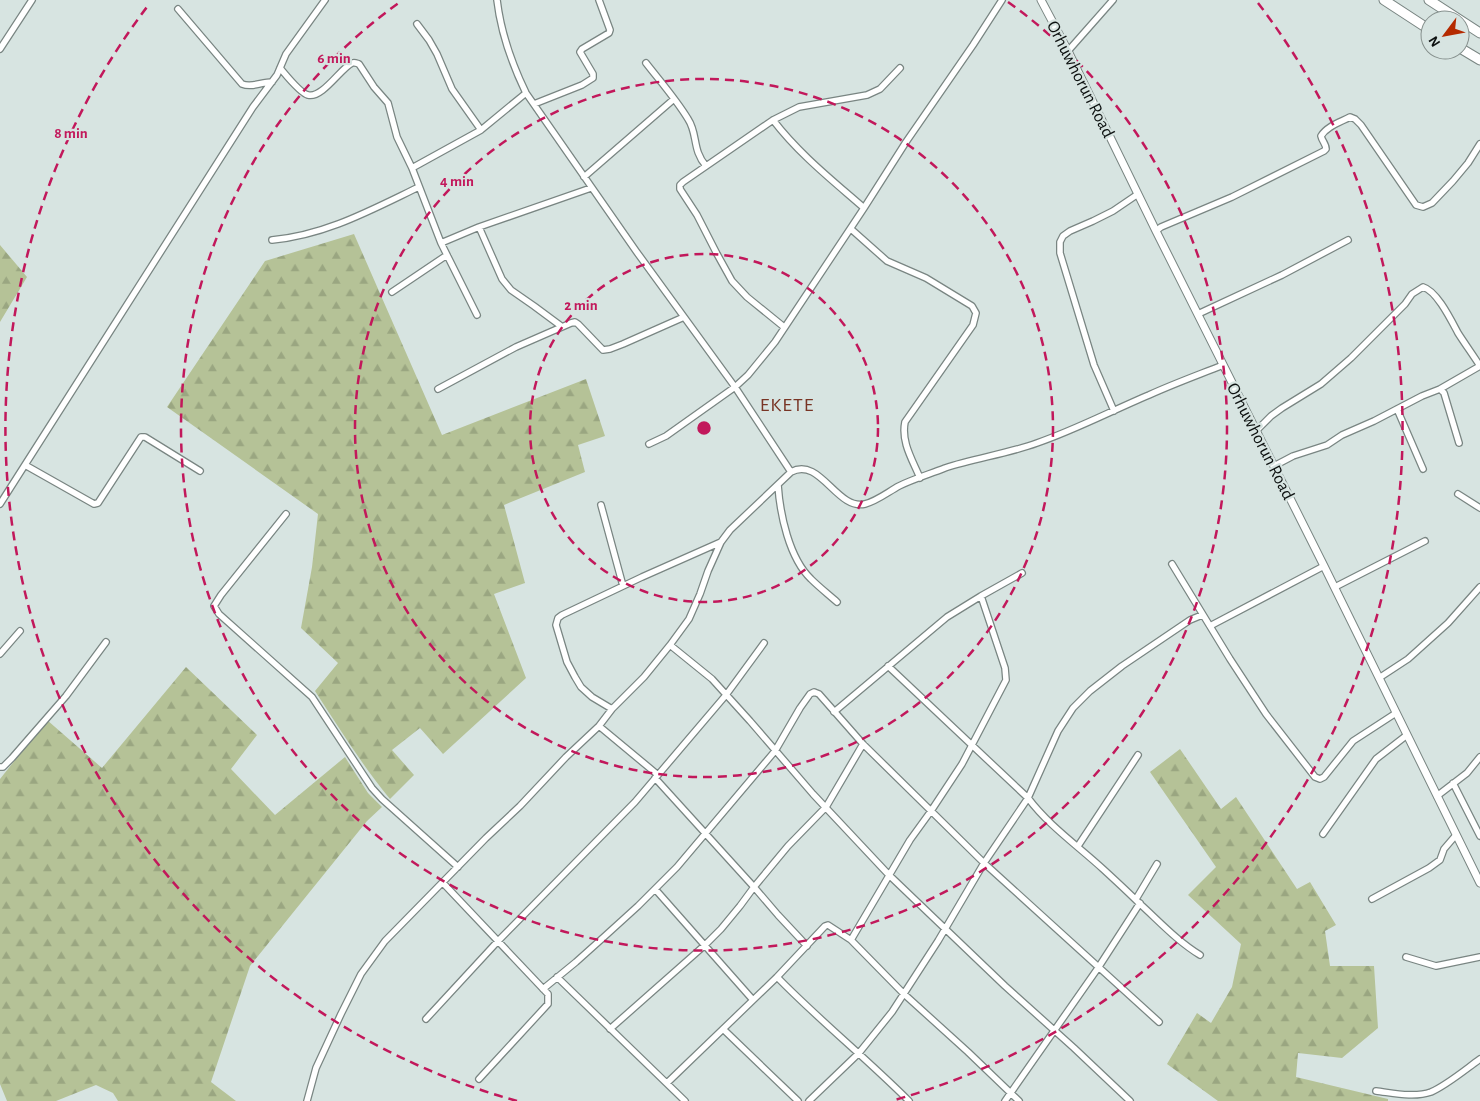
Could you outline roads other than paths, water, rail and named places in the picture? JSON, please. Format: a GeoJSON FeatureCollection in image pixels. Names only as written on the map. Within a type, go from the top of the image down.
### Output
{"type":"FeatureCollection","features":[{"type":"Feature","properties":{"kind":"main road"},"geometry":{"type":"LineString","coordinates":[[1384,0],[1420,23]]}},
{"type":"Feature","properties":{"kind":"main road"},"geometry":{"type":"LineString","coordinates":[[1432,1],[1480,33]]}},
{"type":"Feature","properties":{"kind":"street"},"geometry":{"type":"LineString","coordinates":[[0,49],[32,0]]}},
{"type":"Feature","properties":{"kind":"street"},"geometry":{"type":"LineString","coordinates":[[0,504],[252,108],[272,82],[286,54],[325,0]]}},
{"type":"Feature","properties":{"kind":"street"},"geometry":{"type":"LineString","coordinates":[[497,0],[506,47],[526,93],[591,188],[735,387],[791,472]]}},
{"type":"Feature","properties":{"kind":"street"},"geometry":{"type":"LineString","coordinates":[[534,104],[582,85],[592,78],[593,74],[580,52],[609,33],[610,30],[599,0]]}},
{"type":"Feature","properties":{"kind":"street"},"geometry":{"type":"LineString","coordinates":[[649,444],[666,436],[735,387],[748,375],[775,342],[1002,0]]}},
{"type":"Feature","properties":{"kind":"street","name":"Orhuwhorun Road"},"geometry":{"type":"LineString","coordinates":[[1041,0],[1257,430],[1480,883]]}},
{"type":"Feature","properties":{"kind":"street"},"geometry":{"type":"LineString","coordinates":[[1068,51],[1113,0]]}},
{"type":"Feature","properties":{"kind":"street"},"geometry":{"type":"LineString","coordinates":[[178,9],[242,84],[248,86],[262,82],[272,82]]}},
{"type":"Feature","properties":{"kind":"street"},"geometry":{"type":"LineString","coordinates":[[417,24],[436,54],[452,89],[481,130]]}},
{"type":"Feature","properties":{"kind":"street"},"geometry":{"type":"LineString","coordinates":[[646,62],[689,120],[694,130],[697,152],[706,166]]}},
{"type":"Feature","properties":{"kind":"street"},"geometry":{"type":"LineString","coordinates":[[280,68],[301,90],[308,95],[314,95],[332,83],[351,63],[359,64],[374,87],[388,103],[397,137],[412,168],[441,243],[477,315]]}},
{"type":"Feature","properties":{"kind":"street"},"geometry":{"type":"LineString","coordinates":[[784,327],[747,297],[732,281],[680,189],[680,185],[773,120],[799,107],[867,95],[880,89],[900,68]]}},
{"type":"Feature","properties":{"kind":"street"},"geometry":{"type":"LineString","coordinates":[[412,168],[481,130],[526,93]]}},
{"type":"Feature","properties":{"kind":"street"},"geometry":{"type":"LineString","coordinates":[[584,178],[674,99]]}},
{"type":"Feature","properties":{"kind":"street"},"geometry":{"type":"LineString","coordinates":[[1156,231],[1161,227],[1232,197],[1324,151],[1326,146],[1321,136],[1323,132],[1339,121],[1350,117],[1361,125],[1416,205],[1419,206],[1427,206],[1432,203],[1468,163],[1480,144]]}},
{"type":"Feature","properties":{"kind":"street"},"geometry":{"type":"LineString","coordinates":[[773,120],[803,155],[864,208]]}},
{"type":"Feature","properties":{"kind":"street"},"geometry":{"type":"LineString","coordinates":[[272,240],[294,238],[326,229],[357,217],[419,187]]}},
{"type":"Feature","properties":{"kind":"street"},"geometry":{"type":"LineString","coordinates":[[441,243],[478,227],[591,188]]}},
{"type":"Feature","properties":{"kind":"street"},"geometry":{"type":"LineString","coordinates":[[1114,411],[1094,366],[1060,253],[1060,242],[1063,236],[1070,231],[1106,214],[1138,194]]}},
{"type":"Feature","properties":{"kind":"street"},"geometry":{"type":"LineString","coordinates":[[478,227],[502,279],[511,290],[561,326]]}},
{"type":"Feature","properties":{"kind":"street"},"geometry":{"type":"LineString","coordinates":[[850,228],[887,261],[926,278],[972,306],[976,313],[973,325],[905,422],[903,433],[920,478]]}},
{"type":"Feature","properties":{"kind":"street"},"geometry":{"type":"LineString","coordinates":[[1198,314],[1282,275],[1348,240]]}},
{"type":"Feature","properties":{"kind":"street"},"geometry":{"type":"LineString","coordinates":[[392,292],[447,255]]}},
{"type":"Feature","properties":{"kind":"street"},"geometry":{"type":"LineString","coordinates":[[1257,430],[1282,408],[1321,384],[1405,304],[1412,294],[1423,287],[1429,289],[1451,317],[1458,332],[1480,366],[1440,389],[1422,396],[1327,445],[1293,456],[1274,466]]}},
{"type":"Feature","properties":{"kind":"street"},"geometry":{"type":"LineString","coordinates":[[438,389],[516,347],[574,322],[603,350],[623,344],[684,317]]}},
{"type":"Feature","properties":{"kind":"street"},"geometry":{"type":"LineString","coordinates":[[307,1101],[316,1068],[361,974],[385,941],[520,806],[566,757],[599,726],[612,709],[644,677],[689,619],[721,542],[730,530],[791,472],[796,469],[803,469],[810,472],[823,480],[845,500],[852,504],[865,504],[901,485],[953,466],[1010,452],[1068,432],[1149,394],[1223,365]]}},
{"type":"Feature","properties":{"kind":"street"},"geometry":{"type":"LineString","coordinates":[[1440,389],[1444,392],[1460,443]]}},
{"type":"Feature","properties":{"kind":"street"},"geometry":{"type":"LineString","coordinates":[[1397,409],[1423,469]]}},
{"type":"Feature","properties":{"kind":"street"},"geometry":{"type":"LineString","coordinates":[[25,465],[94,504],[98,503],[142,437],[145,437],[200,471]]}},
{"type":"Feature","properties":{"kind":"street"},"geometry":{"type":"LineString","coordinates":[[778,485],[784,526],[799,562],[809,578],[837,602]]}},
{"type":"Feature","properties":{"kind":"street"},"geometry":{"type":"LineString","coordinates":[[1458,494],[1480,508]]}},
{"type":"Feature","properties":{"kind":"street"},"geometry":{"type":"LineString","coordinates":[[601,504],[622,586]]}},
{"type":"Feature","properties":{"kind":"street"},"geometry":{"type":"LineString","coordinates":[[286,514],[220,594],[214,606],[219,614],[312,697],[372,788],[458,867]]}},
{"type":"Feature","properties":{"kind":"street"},"geometry":{"type":"LineString","coordinates":[[1335,587],[1425,541]]}},
{"type":"Feature","properties":{"kind":"street"},"geometry":{"type":"LineString","coordinates":[[612,709],[592,697],[581,687],[567,662],[556,625],[558,618],[622,586],[721,542]]}},
{"type":"Feature","properties":{"kind":"street"},"geometry":{"type":"LineString","coordinates":[[1172,564],[1202,615],[1266,714],[1315,777],[1320,779],[1324,777],[1353,741],[1396,713]]}},
{"type":"Feature","properties":{"kind":"street"},"geometry":{"type":"LineString","coordinates":[[1210,626],[1324,566]]}},
{"type":"Feature","properties":{"kind":"street"},"geometry":{"type":"LineString","coordinates":[[834,712],[947,617],[1022,572]]}},
{"type":"Feature","properties":{"kind":"street"},"geometry":{"type":"LineString","coordinates":[[1379,678],[1408,659],[1448,623],[1480,587]]}},
{"type":"Feature","properties":{"kind":"street"},"geometry":{"type":"LineString","coordinates":[[851,940],[910,840],[962,764],[1006,680],[980,596]]}},
{"type":"Feature","properties":{"kind":"street"},"geometry":{"type":"LineString","coordinates":[[809,1101],[859,1053],[892,1012],[984,863],[1028,798],[1058,731],[1073,708],[1090,691],[1137,656],[1190,620],[1202,615]]}},
{"type":"Feature","properties":{"kind":"street"},"geometry":{"type":"LineString","coordinates":[[0,654],[20,631]]}},
{"type":"Feature","properties":{"kind":"street"},"geometry":{"type":"LineString","coordinates":[[0,767],[3,768],[66,696],[106,642]]}},
{"type":"Feature","properties":{"kind":"street"},"geometry":{"type":"LineString","coordinates":[[426,1019],[498,941],[579,861],[635,802],[726,695],[764,643]]}},
{"type":"Feature","properties":{"kind":"street"},"geometry":{"type":"LineString","coordinates":[[670,644],[712,679],[813,794],[889,875],[1005,986],[1130,1101]]}},
{"type":"Feature","properties":{"kind":"street"},"geometry":{"type":"LineString","coordinates":[[888,666],[1028,798],[1042,815],[1138,901],[1156,920],[1190,949],[1200,955]]}},
{"type":"Feature","properties":{"kind":"street"},"geometry":{"type":"LineString","coordinates":[[543,989],[598,943],[677,868],[704,833],[775,751],[800,708],[810,694],[814,692],[819,694],[863,744],[984,863],[1159,1022]]}},
{"type":"Feature","properties":{"kind":"street"},"geometry":{"type":"LineString","coordinates":[[599,726],[656,777],[704,833],[807,946]]}},
{"type":"Feature","properties":{"kind":"street"},"geometry":{"type":"LineString","coordinates":[[1322,834],[1376,760],[1407,735]]}},
{"type":"Feature","properties":{"kind":"street"},"geometry":{"type":"LineString","coordinates":[[610,1029],[705,945],[740,906],[788,846],[826,807],[863,744]]}},
{"type":"Feature","properties":{"kind":"street"},"geometry":{"type":"LineString","coordinates":[[1078,846],[1138,755]]}},
{"type":"Feature","properties":{"kind":"street"},"geometry":{"type":"LineString","coordinates":[[1437,796],[1467,773],[1480,757]]}},
{"type":"Feature","properties":{"kind":"street"},"geometry":{"type":"LineString","coordinates":[[1453,783],[1480,836]]}},
{"type":"Feature","properties":{"kind":"street"},"geometry":{"type":"LineString","coordinates":[[1372,899],[1430,868],[1440,860],[1444,849],[1456,835]]}},
{"type":"Feature","properties":{"kind":"street"},"geometry":{"type":"LineString","coordinates":[[1005,1101],[1098,968],[1138,901],[1157,864]]}},
{"type":"Feature","properties":{"kind":"street"},"geometry":{"type":"LineString","coordinates":[[443,882],[548,994],[548,1004],[479,1079]]}},
{"type":"Feature","properties":{"kind":"street"},"geometry":{"type":"LineString","coordinates":[[655,889],[753,1000]]}},
{"type":"Feature","properties":{"kind":"street"},"geometry":{"type":"LineString","coordinates":[[667,1084],[828,925],[851,940],[904,994],[1019,1101]]}},
{"type":"Feature","properties":{"kind":"street"},"geometry":{"type":"LineString","coordinates":[[1406,957],[1436,966],[1480,957]]}},
{"type":"Feature","properties":{"kind":"street"},"geometry":{"type":"LineString","coordinates":[[557,977],[685,1101]]}},
{"type":"Feature","properties":{"kind":"street"},"geometry":{"type":"LineString","coordinates":[[777,977],[807,1008],[859,1053],[909,1101]]}},
{"type":"Feature","properties":{"kind":"street"},"geometry":{"type":"LineString","coordinates":[[723,1029],[798,1101]]}},
{"type":"Feature","properties":{"kind":"street"},"geometry":{"type":"LineString","coordinates":[[1376,1091],[1410,1095],[1430,1092],[1451,1080],[1480,1059]]}},
{"type":"Feature","properties":{"kind":"district","name":"EKETE"},"geometry":{"type":"Point","coordinates":[787,404]}}]}
